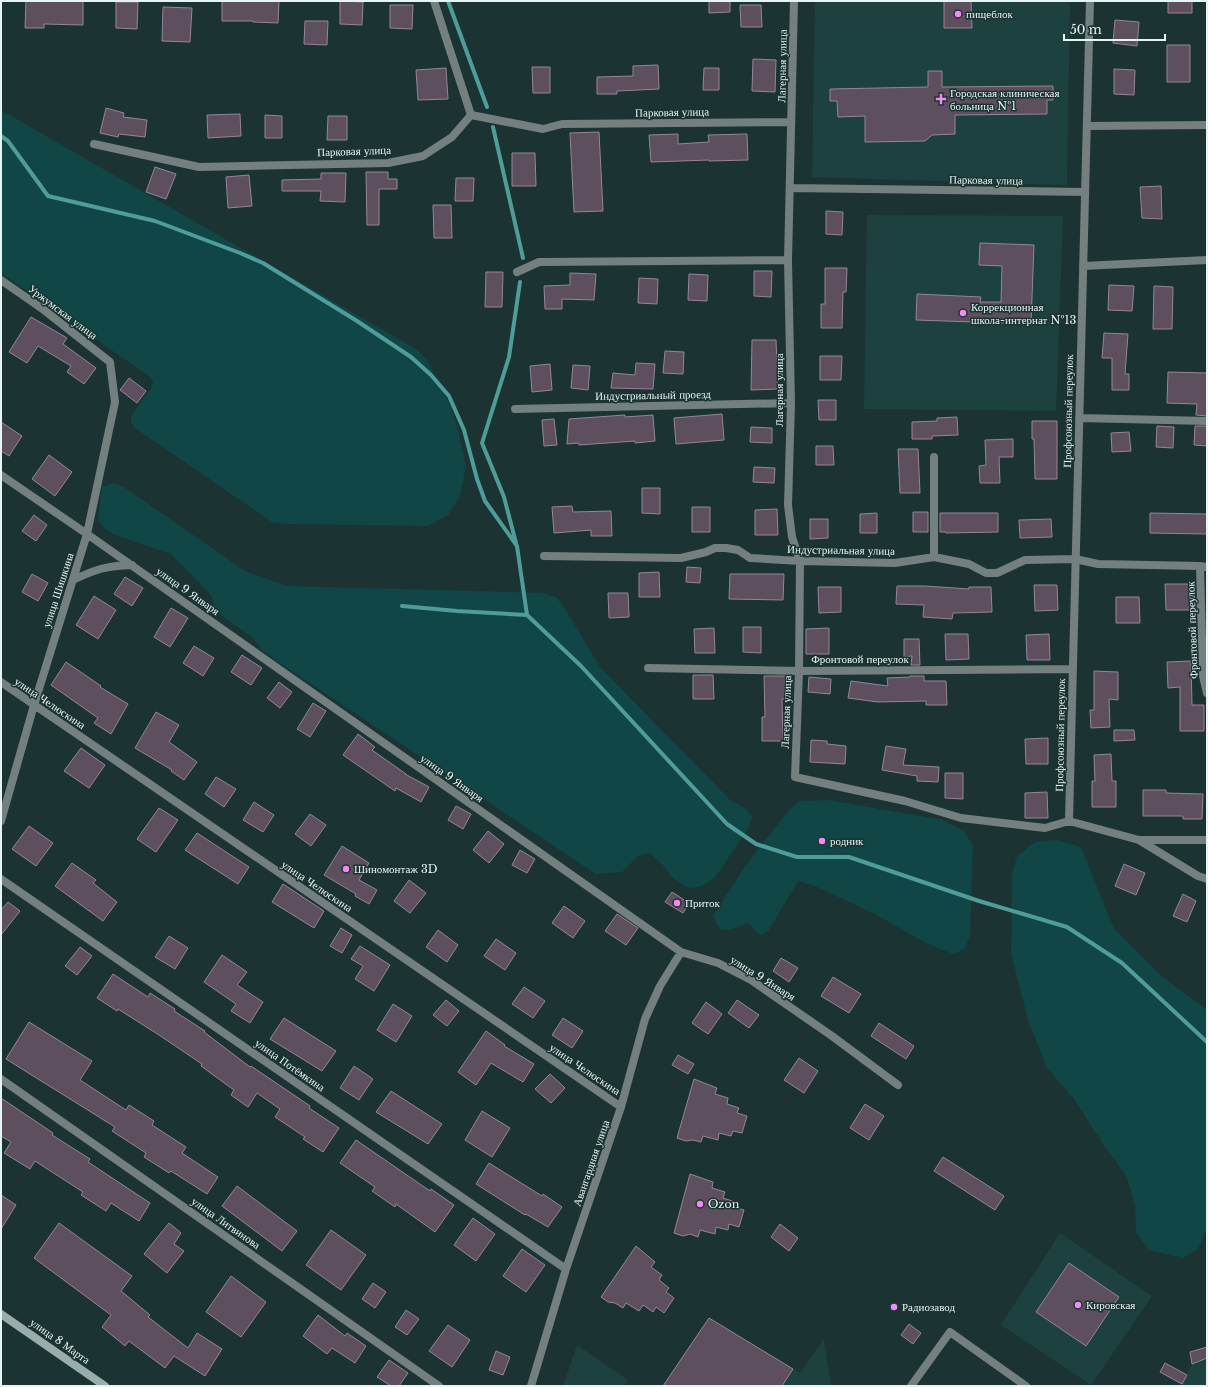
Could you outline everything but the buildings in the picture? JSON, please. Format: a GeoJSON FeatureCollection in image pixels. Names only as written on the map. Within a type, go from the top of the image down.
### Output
{"type":"FeatureCollection","features":[{"type":"Feature","properties":{"kind":"street"},"geometry":{"type":"LineString","coordinates":[[434,1],[471,114]]}},
{"type":"Feature","properties":{"kind":"street","name":"Лагерная улица"},"geometry":{"type":"LineString","coordinates":[[794,1],[788,260],[791,403],[788,505],[792,537],[800,560],[795,777],[905,801],[961,818],[1045,828],[1069,821]]}},
{"type":"Feature","properties":{"kind":"street","name":"Профсоюзный переулок"},"geometry":{"type":"LineString","coordinates":[[1069,821],[1090,1]]}},
{"type":"Feature","properties":{"kind":"street","name":"Парковая улица"},"geometry":{"type":"LineString","coordinates":[[94,144],[199,167],[388,163],[423,156],[452,137],[471,114],[543,129],[562,124],[792,122]]}},
{"type":"Feature","properties":{"kind":"street"},"geometry":{"type":"LineString","coordinates":[[1087,126],[1207,126]]}},
{"type":"Feature","properties":{"kind":"street","name":"Парковая улица"},"geometry":{"type":"LineString","coordinates":[[790,188],[1085,192]]}},
{"type":"Feature","properties":{"kind":"street"},"geometry":{"type":"LineString","coordinates":[[517,272],[539,262],[788,260]]}},
{"type":"Feature","properties":{"kind":"street"},"geometry":{"type":"LineString","coordinates":[[1083,266],[1207,260]]}},
{"type":"Feature","properties":{"kind":"street","name":"Уржумская улица"},"geometry":{"type":"LineString","coordinates":[[1,280],[44,310],[110,362]]}},
{"type":"Feature","properties":{"kind":"street","name":"улица Шишкина"},"geometry":{"type":"LineString","coordinates":[[1,821],[34,705],[87,534],[114,402],[110,362]]}},
{"type":"Feature","properties":{"kind":"street","name":"Индустриальный проезд"},"geometry":{"type":"LineString","coordinates":[[515,409],[791,403]]}},
{"type":"Feature","properties":{"kind":"street"},"geometry":{"type":"LineString","coordinates":[[1079,418],[1207,421]]}},
{"type":"Feature","properties":{"kind":"street"},"geometry":{"type":"LineString","coordinates":[[934,457],[934,557]]}},
{"type":"Feature","properties":{"kind":"street","name":"улица 9 Января"},"geometry":{"type":"LineString","coordinates":[[1,475],[132,565],[681,952],[718,963],[751,980],[832,1036],[898,1085]]}},
{"type":"Feature","properties":{"kind":"street","name":"Индустриальная улица"},"geometry":{"type":"LineString","coordinates":[[544,556],[681,558],[706,552],[715,548],[726,548],[738,550],[750,558],[894,563],[934,557],[969,564],[986,573],[997,574],[1025,560],[1075,559],[1098,564],[1204,567]]}},
{"type":"Feature","properties":{"kind":"street"},"geometry":{"type":"LineString","coordinates":[[73,580],[90,572],[109,566],[132,565]]}},
{"type":"Feature","properties":{"kind":"street","name":"Фронтовой переулок"},"geometry":{"type":"LineString","coordinates":[[1204,567],[1203,676],[1207,693]]}},
{"type":"Feature","properties":{"kind":"street","name":"Фронтовой переулок"},"geometry":{"type":"LineString","coordinates":[[648,668],[798,671],[1072,669]]}},
{"type":"Feature","properties":{"kind":"street","name":"улица Челюскина"},"geometry":{"type":"LineString","coordinates":[[1,682],[621,1107]]}},
{"type":"Feature","properties":{"kind":"street"},"geometry":{"type":"LineString","coordinates":[[1069,821],[1139,840],[1207,840]]}},
{"type":"Feature","properties":{"kind":"street"},"geometry":{"type":"LineString","coordinates":[[1139,840],[1198,876],[1207,879]]}},
{"type":"Feature","properties":{"kind":"street","name":"улица Потёмкина"},"geometry":{"type":"LineString","coordinates":[[1,879],[566,1269]]}},
{"type":"Feature","properties":{"kind":"street","name":"Авангардная улица"},"geometry":{"type":"LineString","coordinates":[[531,1386],[566,1269],[621,1107],[645,1019],[660,986],[681,952]]}},
{"type":"Feature","properties":{"kind":"street","name":"улица Литвинова"},"geometry":{"type":"LineString","coordinates":[[1,1079],[439,1386]]}},
{"type":"Feature","properties":{"kind":"street","name":"улица 8 Марта"},"geometry":{"type":"LineString","coordinates":[[1,1314],[105,1386]]}},
{"type":"Feature","properties":{"kind":"street"},"geometry":{"type":"LineString","coordinates":[[911,1386],[950,1332],[1026,1386]]}},
{"type":"Feature","properties":{"kind":"shaded area","name":"Городская клиническая больница №1"},"geometry":{"type":"Polygon","coordinates":[[[815,1],[1070,1],[1067,185],[812,177],[815,1]]]}},
{"type":"Feature","properties":{"kind":"shaded area"},"geometry":{"type":"Polygon","coordinates":[[[1,110],[416,349],[427,360],[451,407],[466,466],[460,496],[448,515],[428,526],[288,524],[272,522],[135,428],[131,422],[131,416],[152,387],[153,382],[150,377],[1,273],[1,110]]]}},
{"type":"Feature","properties":{"kind":"shaded area","name":"Коррекционная школа-интернат №13"},"geometry":{"type":"Polygon","coordinates":[[[867,215],[1063,216],[1056,411],[864,409],[867,215]]]}},
{"type":"Feature","properties":{"kind":"shaded area"},"geometry":{"type":"Polygon","coordinates":[[[113,483],[124,487],[245,571],[287,586],[542,593],[556,597],[564,607],[600,667],[730,800],[745,808],[752,816],[749,827],[713,879],[695,888],[686,887],[673,878],[662,864],[650,853],[639,855],[622,872],[596,874],[261,649],[253,638],[215,611],[211,595],[171,554],[118,536],[106,530],[98,520],[102,487],[113,483]]]}},
{"type":"Feature","properties":{"kind":"shaded area"},"geometry":{"type":"Polygon","coordinates":[[[828,800],[943,820],[964,831],[973,846],[970,935],[965,949],[953,954],[926,943],[873,913],[815,886],[798,881],[768,931],[761,936],[748,923],[733,929],[722,930],[717,925],[713,916],[746,865],[789,810],[800,801],[828,800]]]}},
{"type":"Feature","properties":{"kind":"shaded area"},"geometry":{"type":"Polygon","coordinates":[[[1057,840],[1081,847],[1114,929],[1160,975],[1207,1010],[1207,1228],[1198,1249],[1183,1258],[1149,1250],[1136,1232],[1135,1206],[1127,1177],[1103,1144],[1074,1099],[1047,1068],[1028,1020],[1011,953],[1012,875],[1017,856],[1035,842],[1057,840]]]}},
{"type":"Feature","properties":{"kind":"shaded area"},"geometry":{"type":"Polygon","coordinates":[[[1060,1233],[1152,1296],[1091,1385],[1001,1325],[1060,1233]]]}},
{"type":"Feature","properties":{"kind":"shaded area"},"geometry":{"type":"Polygon","coordinates":[[[709,1318],[800,1373],[824,1339],[831,1386],[663,1386],[709,1318]]]}},
{"type":"Feature","properties":{"kind":"shaded area"},"geometry":{"type":"Polygon","coordinates":[[[577,1345],[628,1380],[624,1386],[563,1386],[577,1345]]]}},
{"type":"Feature","properties":{"kind":"shaded area"},"geometry":{"type":"Polygon","coordinates":[[[1207,1347],[1207,1386],[1181,1386],[1192,1364],[1190,1352],[1207,1347]]]}},
{"type":"Feature","properties":{"kind":"waterway"},"geometry":{"type":"LineString","coordinates":[[448,1],[487,107]]}},
{"type":"Feature","properties":{"kind":"waterway"},"geometry":{"type":"LineString","coordinates":[[493,127],[523,258]]}},
{"type":"Feature","properties":{"kind":"waterway"},"geometry":{"type":"LineString","coordinates":[[1,136],[8,141],[48,196],[155,221],[263,263],[357,321],[411,357],[431,375],[449,396],[464,430],[477,479],[485,501],[517,546],[527,615],[581,666],[727,824],[756,844],[797,857],[849,857],[979,901],[1067,927],[1122,963],[1207,1042]]}},
{"type":"Feature","properties":{"kind":"waterway"},"geometry":{"type":"LineString","coordinates":[[516,543],[504,497],[482,443],[509,357],[520,282]]}},
{"type":"Feature","properties":{"kind":"waterway"},"geometry":{"type":"LineString","coordinates":[[402,606],[527,615]]}},
{"type":"Feature","properties":{"kind":"place","name":"пищеблок"},"geometry":{"type":"Point","coordinates":[958,14]}},
{"type":"Feature","properties":{"kind":"place","name":"Городская клиническая больница №1"},"geometry":{"type":"Point","coordinates":[941,99]}},
{"type":"Feature","properties":{"kind":"place","name":"Коррекционная школа-интернат №13"},"geometry":{"type":"Point","coordinates":[963,313]}},
{"type":"Feature","properties":{"kind":"place","name":"родник"},"geometry":{"type":"Point","coordinates":[822,841]}},
{"type":"Feature","properties":{"kind":"place","name":"Шиномонтаж 3D"},"geometry":{"type":"Point","coordinates":[346,869]}},
{"type":"Feature","properties":{"kind":"place","name":"Приток"},"geometry":{"type":"Point","coordinates":[677,903]}},
{"type":"Feature","properties":{"kind":"place","name":"Ozon"},"geometry":{"type":"Point","coordinates":[700,1204]}},
{"type":"Feature","properties":{"kind":"place","name":"Кировская"},"geometry":{"type":"Point","coordinates":[1078,1305]}},
{"type":"Feature","properties":{"kind":"place","name":"Радиозавод"},"geometry":{"type":"Point","coordinates":[894,1307]}}]}
